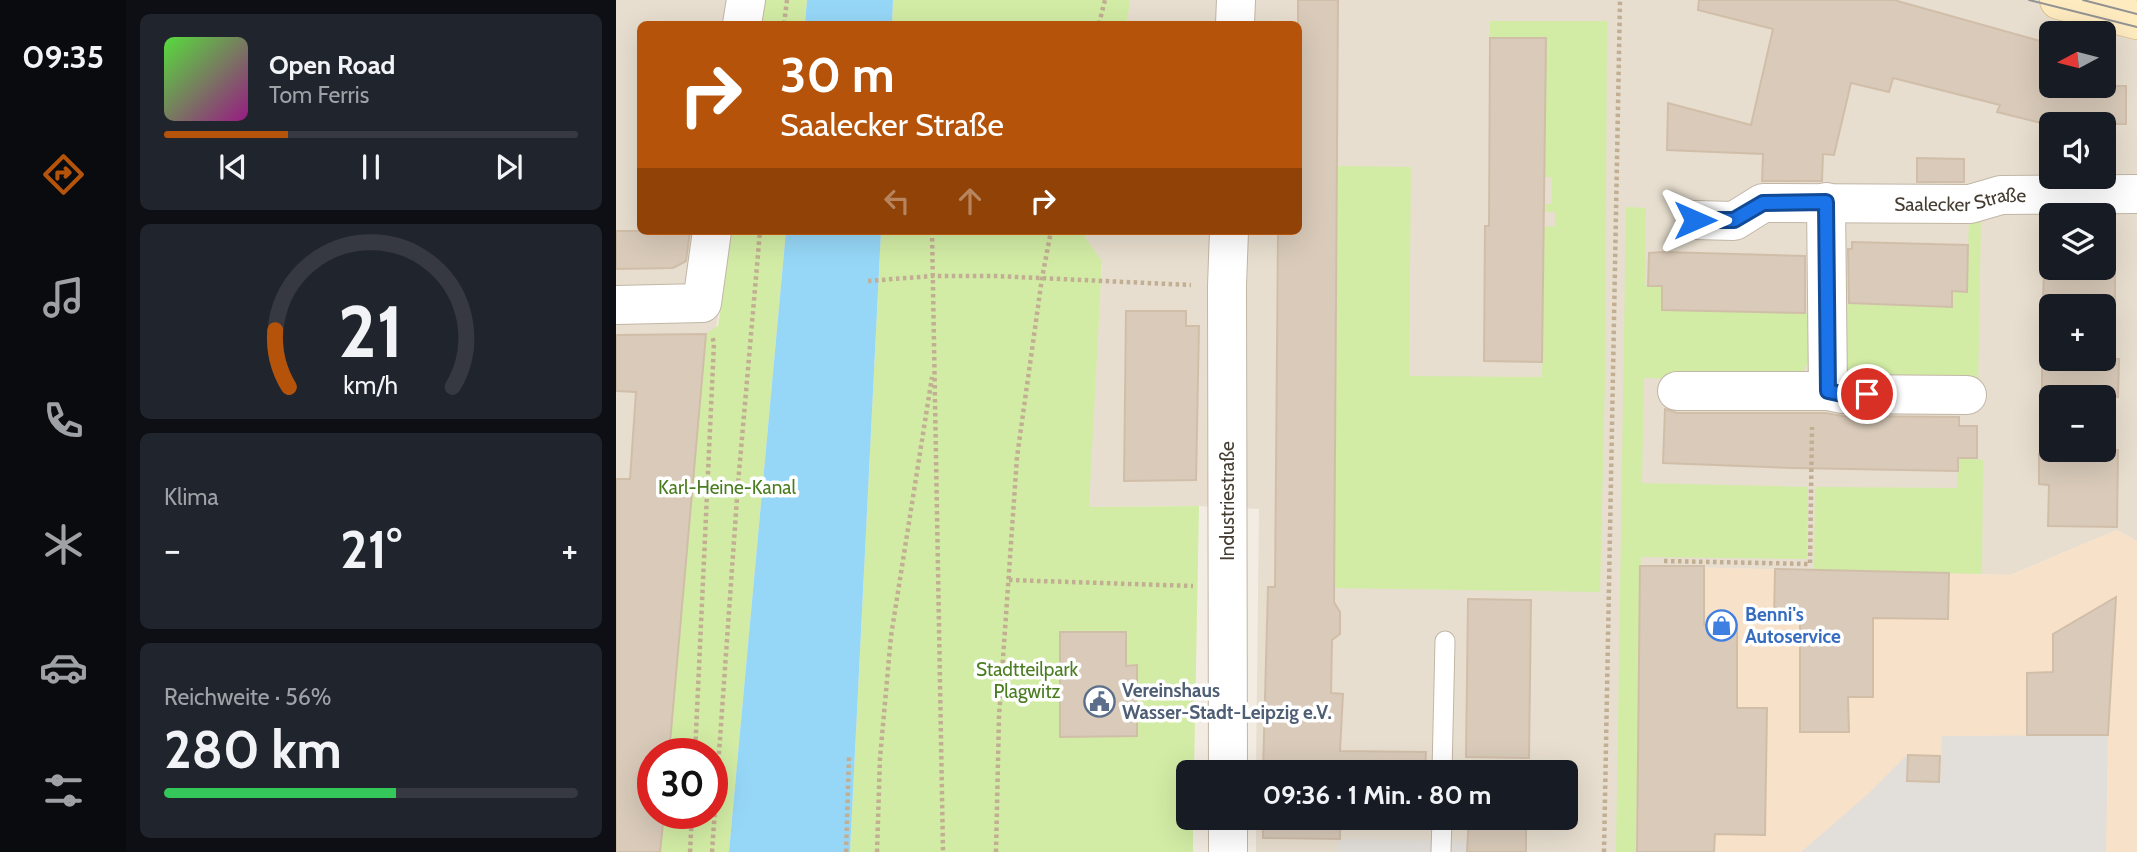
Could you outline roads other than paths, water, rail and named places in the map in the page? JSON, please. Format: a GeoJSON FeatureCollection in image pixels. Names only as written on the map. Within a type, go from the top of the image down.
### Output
{"type":"FeatureCollection","features":[{"type":"Feature","properties":{"kind":"main road"},"geometry":{"type":"LineString","coordinates":[[2063,1],[2137,20]]}},
{"type":"Feature","properties":{"kind":"street"},"geometry":{"type":"LineString","coordinates":[[742,21],[746,0]]}},
{"type":"Feature","properties":{"kind":"street"},"geometry":{"type":"LineString","coordinates":[[1235,21],[1236,0]]}},
{"type":"Feature","properties":{"kind":"street","name":"Saalecker Straße"},"geometry":{"type":"LineString","coordinates":[[1695,220],[1734,220],[1763,203],[1969,204],[2001,195],[2137,194]]}},
{"type":"Feature","properties":{"kind":"street"},"geometry":{"type":"LineString","coordinates":[[1820,391],[1826,202]]}},
{"type":"Feature","properties":{"kind":"street"},"geometry":{"type":"LineString","coordinates":[[616,305],[702,303],[711,235]]}},
{"type":"Feature","properties":{"kind":"street","name":"Industriestraße"},"geometry":{"type":"LineString","coordinates":[[1228,760],[1229,235]]}},
{"type":"Feature","properties":{"kind":"street"},"geometry":{"type":"LineString","coordinates":[[1677,391],[1967,395]]}},
{"type":"Feature","properties":{"kind":"street"},"geometry":{"type":"LineString","coordinates":[[1228,830],[1228,852]]}},
{"type":"Feature","properties":{"kind":"lane"},"geometry":{"type":"LineString","coordinates":[[1442,760],[1445,640]]}},
{"type":"Feature","properties":{"kind":"lane"},"geometry":{"type":"LineString","coordinates":[[1441,830],[1441,852]]}},
{"type":"Feature","properties":{"kind":"water"},"geometry":{"type":"Polygon","coordinates":[[[807,0],[893,0],[892,21],[805,21],[807,0]]]}},
{"type":"Feature","properties":{"kind":"water"},"geometry":{"type":"Polygon","coordinates":[[[786,235],[881,235],[850,852],[729,852],[786,235]]]}},
{"type":"Feature","properties":{"kind":"tram line"},"geometry":{"type":"LineString","coordinates":[[2029,0],[2137,27]]}},
{"type":"Feature","properties":{"kind":"tram line"},"geometry":{"type":"LineString","coordinates":[[2083,0],[2137,14]]}},
{"type":"Feature","properties":{"kind":"place","name":"Benni's Autoservice"},"geometry":{"type":"Point","coordinates":[1722,625]}},
{"type":"Feature","properties":{"kind":"place","name":"Vereinshaus Wasser-Stadt-Leipzig e.V."},"geometry":{"type":"Point","coordinates":[1099,701]}},
{"type":"Feature","properties":{"kind":"park label","name":"Karl-Heine-Kanal"},"geometry":{"type":"Point","coordinates":[727,487]}},
{"type":"Feature","properties":{"kind":"park label","name":"Stadtteilpark Plagwitz"},"geometry":{"type":"Point","coordinates":[1027,680]}}]}
